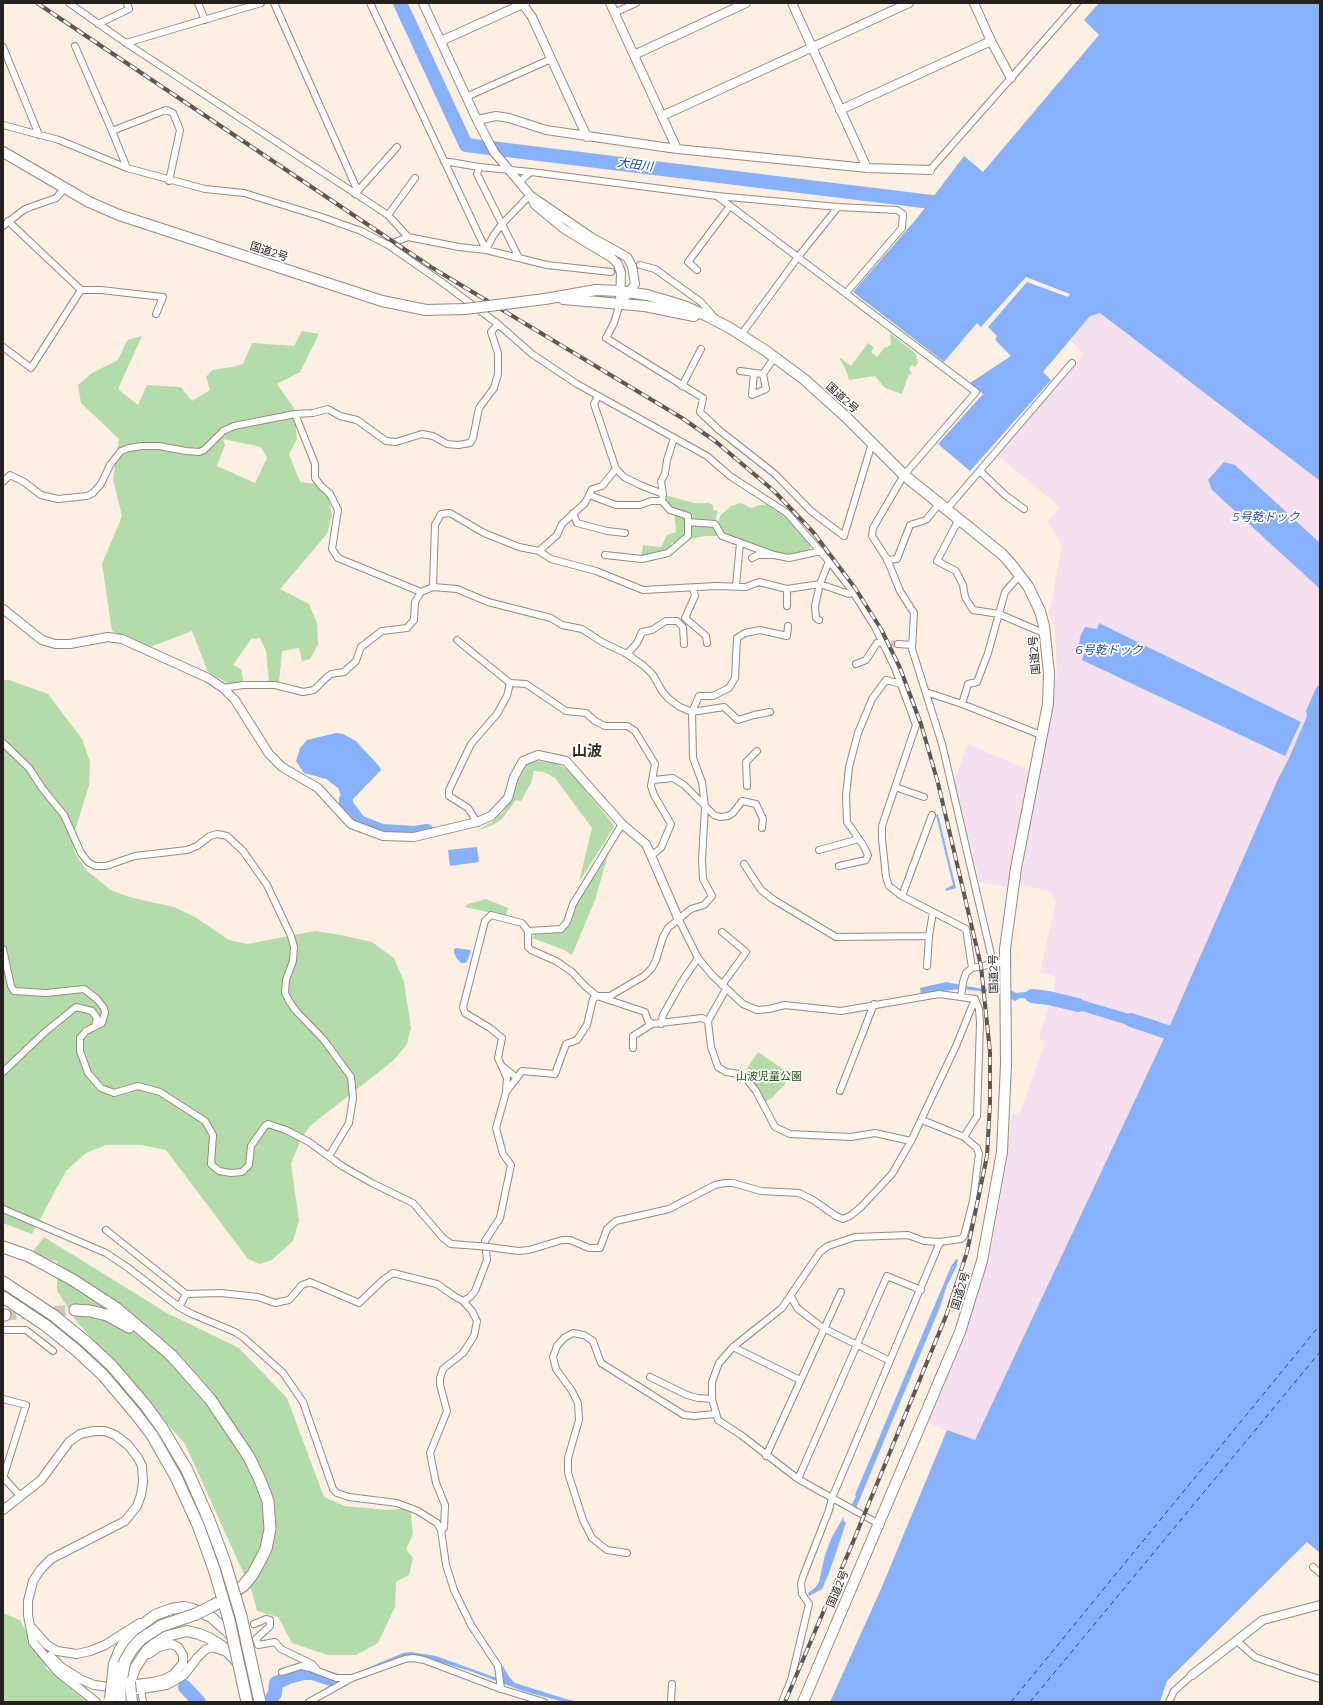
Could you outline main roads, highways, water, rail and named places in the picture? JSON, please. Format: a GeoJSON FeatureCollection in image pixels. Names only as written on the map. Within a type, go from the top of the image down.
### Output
{"type":"FeatureCollection","features":[{"type":"Feature","properties":{"kind":"highway","name":"国道2号"},"geometry":{"type":"LineString","coordinates":[[3,152],[64,189],[88,202],[118,215],[382,301],[426,310],[465,309],[545,299],[596,290],[625,291],[672,302],[719,322],[741,335],[811,386],[846,417],[904,475],[1002,554],[1020,575],[1034,598],[1040,611],[1044,626],[1049,673],[1048,704],[1016,868],[1004,962],[1006,987],[1006,1064],[1002,1152],[982,1261],[960,1332],[804,1702]]}},
{"type":"Feature","properties":{"kind":"highway","name":"国道2号"},"geometry":{"type":"LineString","coordinates":[[545,299],[620,303],[657,308],[694,316],[717,325],[751,342]]}},
{"type":"Feature","properties":{"kind":"highway"},"geometry":{"type":"LineString","coordinates":[[3,1247],[29,1256],[73,1280],[116,1308],[172,1356],[210,1399],[249,1457],[268,1501],[270,1529],[266,1549],[244,1586],[216,1604],[196,1614],[161,1626],[141,1639],[125,1661],[120,1686],[121,1699]]}},
{"type":"Feature","properties":{"kind":"highway"},"geometry":{"type":"LineString","coordinates":[[3,1282],[53,1315],[85,1341],[112,1366],[146,1406],[162,1428],[187,1470],[209,1520],[225,1563],[241,1616],[259,1702]]}},
{"type":"Feature","properties":{"kind":"highway"},"geometry":{"type":"LineString","coordinates":[[3,1297],[45,1325],[76,1350],[103,1375],[152,1435],[176,1477],[198,1524],[214,1568],[229,1620],[248,1702]]}},
{"type":"Feature","properties":{"kind":"highway"},"geometry":{"type":"LineString","coordinates":[[75,1310],[90,1311],[107,1315],[126,1324],[169,1358],[210,1399]]}},
{"type":"Feature","properties":{"kind":"highway"},"geometry":{"type":"LineString","coordinates":[[121,1699],[114,1664],[120,1649],[128,1637],[155,1615],[171,1609],[184,1607],[193,1609],[211,1617],[242,1647],[249,1674],[259,1702]]}},
{"type":"Feature","properties":{"kind":"highway"},"geometry":{"type":"LineString","coordinates":[[121,1699],[130,1682],[135,1668],[146,1650],[163,1637],[187,1631],[209,1638],[222,1646],[249,1674]]}},
{"type":"Feature","properties":{"kind":"water"},"geometry":{"type":"Polygon","coordinates":[[[1099,3],[1320,3],[1320,481],[1100,313],[1090,316],[1043,372],[1051,380],[970,471],[938,444],[983,394],[970,383],[1011,356],[995,340],[997,336],[988,327],[1027,282],[1068,297],[1070,294],[1026,277],[981,327],[977,323],[944,362],[853,292],[918,217],[964,156],[983,172],[1099,35],[1084,20],[1099,3]]]}},
{"type":"Feature","properties":{"kind":"water","name":"5号乾ドック"},"geometry":{"type":"Polygon","coordinates":[[[1224,462],[1235,465],[1320,543],[1320,589],[1212,490],[1208,480],[1224,462]]]}},
{"type":"Feature","properties":{"kind":"water","name":"6号乾ドック"},"geometry":{"type":"Polygon","coordinates":[[[1099,623],[1301,722],[1285,756],[1082,660],[1084,653],[1079,645],[1080,637],[1085,627],[1097,629],[1099,623]]]}},
{"type":"Feature","properties":{"kind":"water"},"geometry":{"type":"Polygon","coordinates":[[[1320,684],[1320,1553],[1307,1542],[1167,1681],[1160,1702],[830,1702],[881,1589],[947,1430],[975,1440],[1167,1032],[1278,779],[1289,758],[1307,716],[1306,711],[1316,688],[1320,684]]]}},
{"type":"Feature","properties":{"kind":"water"},"geometry":{"type":"Polygon","coordinates":[[[336,733],[343,734],[356,741],[381,770],[351,800],[342,797],[338,788],[326,779],[304,773],[296,761],[300,748],[307,740],[336,733]]]}},
{"type":"Feature","properties":{"kind":"water"},"geometry":{"type":"Polygon","coordinates":[[[938,814],[956,888],[946,891],[945,889],[953,885],[936,815],[938,814]]]}},
{"type":"Feature","properties":{"kind":"water"},"geometry":{"type":"Polygon","coordinates":[[[477,847],[479,862],[450,866],[448,850],[477,847]]]}},
{"type":"Feature","properties":{"kind":"water"},"geometry":{"type":"Polygon","coordinates":[[[454,949],[470,950],[471,952],[466,963],[461,963],[457,959],[454,953],[454,949]]]}},
{"type":"Feature","properties":{"kind":"water"},"geometry":{"type":"Polygon","coordinates":[[[946,982],[982,989],[999,988],[1011,990],[1016,993],[1036,991],[1051,993],[1049,1001],[1020,998],[1015,1001],[1000,993],[960,989],[921,994],[920,988],[946,982]]]}},
{"type":"Feature","properties":{"kind":"water"},"geometry":{"type":"Polygon","coordinates":[[[1061,994],[1150,1020],[1147,1031],[1059,1004],[1061,994]]]}},
{"type":"Feature","properties":{"kind":"water"},"geometry":{"type":"Polygon","coordinates":[[[956,1259],[958,1260],[956,1266],[953,1266],[940,1307],[856,1508],[851,1506],[952,1264],[956,1259]]]}},
{"type":"Feature","properties":{"kind":"water"},"geometry":{"type":"Polygon","coordinates":[[[844,1516],[843,1520],[846,1523],[822,1589],[809,1596],[808,1593],[815,1588],[819,1582],[825,1555],[832,1537],[844,1516]]]}},
{"type":"Feature","properties":{"kind":"water"},"geometry":{"type":"Polygon","coordinates":[[[411,1652],[436,1656],[494,1677],[503,1677],[501,1666],[503,1666],[509,1677],[515,1683],[579,1702],[564,1702],[523,1691],[470,1671],[423,1657],[402,1656],[362,1673],[358,1672],[403,1653],[411,1652]]]}},
{"type":"Feature","properties":{"kind":"waterway","name":"大田川"},"geometry":{"type":"LineString","coordinates":[[400,3],[466,145],[948,204]]}},
{"type":"Feature","properties":{"kind":"waterway"},"geometry":{"type":"LineString","coordinates":[[346,799],[346,804],[359,822],[382,831],[415,833],[427,831]]}},
{"type":"Feature","properties":{"kind":"waterway"},"geometry":{"type":"LineString","coordinates":[[1032,996],[1049,998],[1078,1005]]}},
{"type":"Feature","properties":{"kind":"waterway"},"geometry":{"type":"LineString","coordinates":[[1131,1020],[1167,1032]]}},
{"type":"Feature","properties":{"kind":"waterway"},"geometry":{"type":"LineString","coordinates":[[947,1283],[956,1264]]}},
{"type":"Feature","properties":{"kind":"waterway"},"geometry":{"type":"LineString","coordinates":[[270,1702],[275,1693],[276,1683],[289,1677],[303,1673],[313,1673],[337,1681]]}},
{"type":"Feature","properties":{"kind":"waterway"},"geometry":{"type":"LineString","coordinates":[[185,1687],[199,1702]]}},
{"type":"Feature","properties":{"kind":"tunnel"},"geometry":{"type":"LineString","coordinates":[[611,272],[636,266]]}},
{"type":"Feature","properties":{"kind":"tunnel"},"geometry":{"type":"LineString","coordinates":[[882,642],[898,644]]}},
{"type":"Feature","properties":{"kind":"tunnel"},"geometry":{"type":"LineString","coordinates":[[5,1315],[75,1310]]}},
{"type":"Feature","properties":{"kind":"railway"},"geometry":{"type":"LineString","coordinates":[[37,3],[431,267],[682,418],[715,441],[774,491],[813,532],[855,588],[881,629],[900,668],[921,724],[938,783],[981,966],[990,1052],[990,1103],[987,1156],[967,1252],[946,1316],[785,1702]]}},
{"type":"Feature","properties":{"kind":"district","name":"山波"},"geometry":{"type":"Point","coordinates":[587,752]}},
{"type":"Feature","properties":{"kind":"park label","name":"山波児童公園"},"geometry":{"type":"Point","coordinates":[769,1077]}}]}
